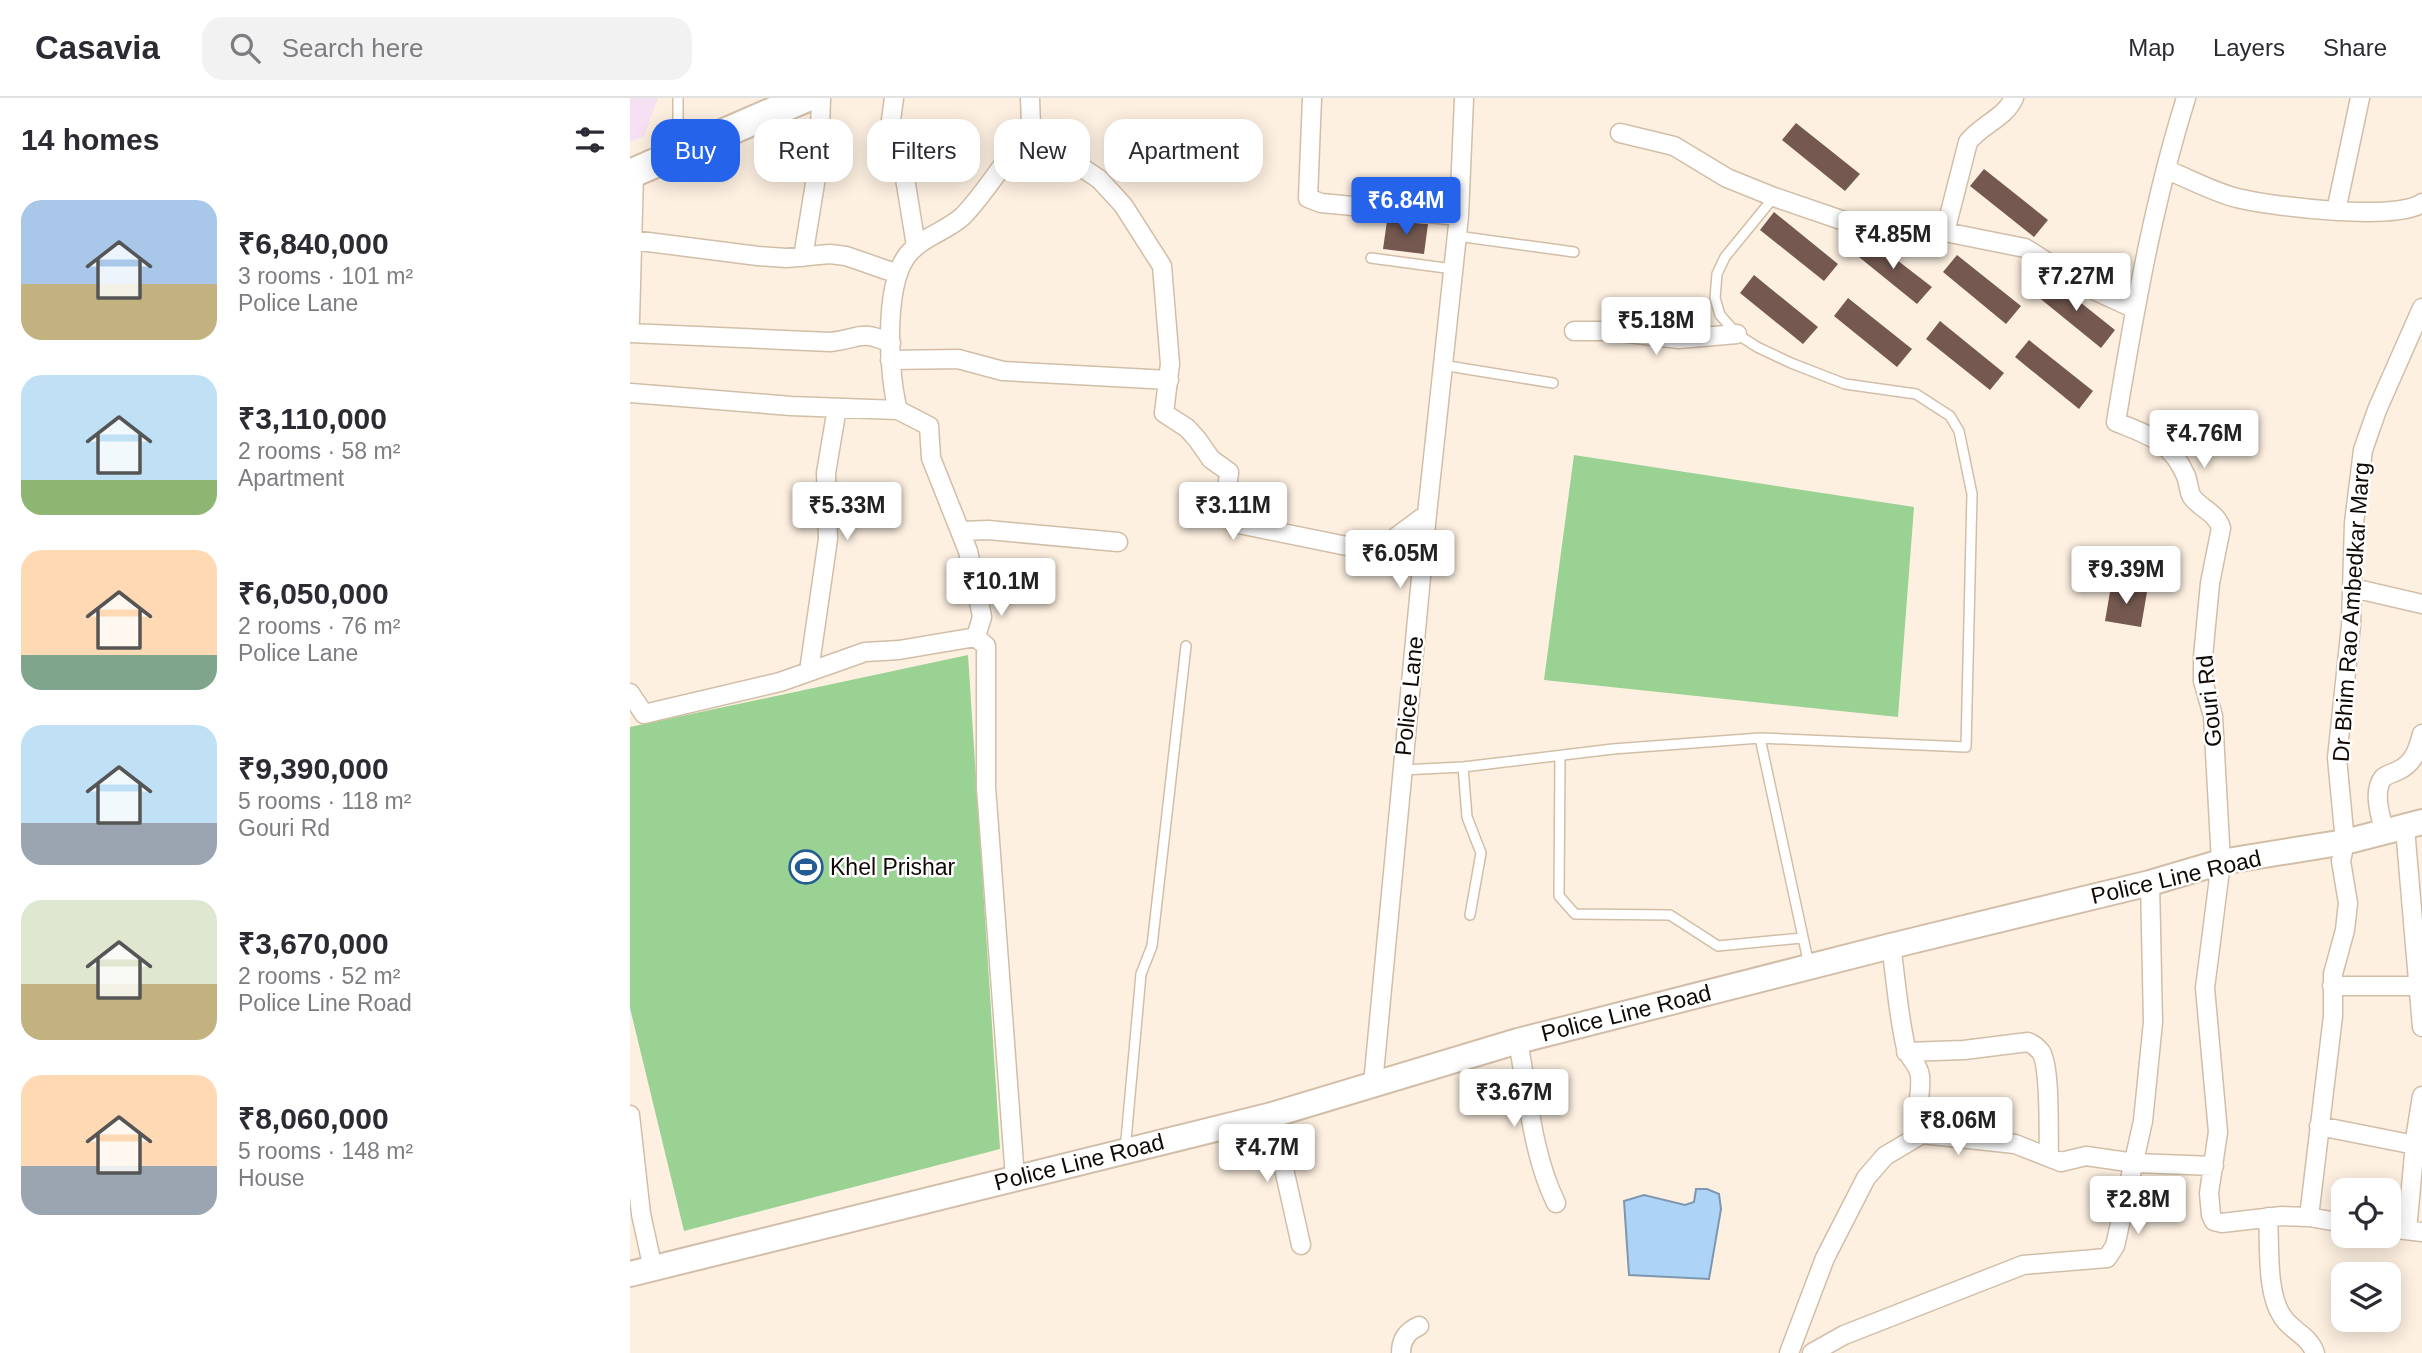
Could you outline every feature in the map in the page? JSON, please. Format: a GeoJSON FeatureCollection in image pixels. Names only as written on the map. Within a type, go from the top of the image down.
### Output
{"type":"FeatureCollection","features":[{"type":"Feature","properties":{"kind":"main road"},"geometry":{"type":"LineString","coordinates":[[740,127],[805,98]]}},
{"type":"Feature","properties":{"kind":"main road"},"geometry":{"type":"LineString","coordinates":[[632,173],[651,166]]}},
{"type":"Feature","properties":{"kind":"street"},"geometry":{"type":"LineString","coordinates":[[803,257],[819,159],[821,98]]}},
{"type":"Feature","properties":{"kind":"street"},"geometry":{"type":"LineString","coordinates":[[894,98],[890,127],[904,172],[916,246]]}},
{"type":"Feature","properties":{"kind":"street"},"geometry":{"type":"LineString","coordinates":[[1030,98],[1031,119]]}},
{"type":"Feature","properties":{"kind":"street"},"geometry":{"type":"LineString","coordinates":[[1312,98],[1308,198],[1321,203],[1459,216]]}},
{"type":"Feature","properties":{"kind":"street","name":"Police Lane"},"geometry":{"type":"LineString","coordinates":[[1373,1084],[1401,771],[1459,216],[1464,98]]}},
{"type":"Feature","properties":{"kind":"street"},"geometry":{"type":"LineString","coordinates":[[1945,232],[1968,142],[1976,131],[2005,111],[2014,98]]}},
{"type":"Feature","properties":{"kind":"street","name":"Gouri Rd"},"geometry":{"type":"LineString","coordinates":[[2186,98],[2135,309],[2116,422],[2157,439],[2172,452],[2186,478],[2189,493],[2218,519],[2221,528],[2210,583],[2203,657],[2203,681],[2213,716],[2221,862]]}},
{"type":"Feature","properties":{"kind":"street"},"geometry":{"type":"LineString","coordinates":[[2336,211],[2361,98]]}},
{"type":"Feature","properties":{"kind":"street"},"geometry":{"type":"LineString","coordinates":[[1620,133],[1674,146],[1727,178],[1853,224],[1945,232],[2025,248],[2085,286],[2135,309]]}},
{"type":"Feature","properties":{"kind":"street"},"geometry":{"type":"LineString","coordinates":[[2167,170],[2234,197],[2268,205],[2336,211],[2403,210],[2422,203]]}},
{"type":"Feature","properties":{"kind":"street"},"geometry":{"type":"LineString","coordinates":[[630,321],[632,173]]}},
{"type":"Feature","properties":{"kind":"street"},"geometry":{"type":"LineString","coordinates":[[1090,175],[1123,205],[1162,266],[1170,364],[1164,413],[1187,428],[1211,459],[1230,472],[1225,506],[1234,523],[1376,552],[1427,514]]}},
{"type":"Feature","properties":{"kind":"street"},"geometry":{"type":"LineString","coordinates":[[898,410],[891,381],[890,352],[898,274],[906,257],[916,246],[960,218],[994,177]]}},
{"type":"Feature","properties":{"kind":"street"},"geometry":{"type":"LineString","coordinates":[[632,240],[758,256],[846,256],[898,274]]}},
{"type":"Feature","properties":{"kind":"street","name":"Dr Bhim Rao Ambedkar Marg"},"geometry":{"type":"LineString","coordinates":[[2309,1217],[2333,1016],[2332,986],[2347,916],[2347,888],[2342,861],[2345,842],[2337,758],[2353,589],[2354,523],[2363,450],[2377,410],[2422,308]]}},
{"type":"Feature","properties":{"kind":"street"},"geometry":{"type":"LineString","coordinates":[[1574,331],[1611,331],[1679,339],[1737,334]]}},
{"type":"Feature","properties":{"kind":"street"},"geometry":{"type":"LineString","coordinates":[[630,333],[830,342],[860,334],[870,335],[890,352],[958,359],[1003,370],[1169,380]]}},
{"type":"Feature","properties":{"kind":"street"},"geometry":{"type":"LineString","coordinates":[[631,393],[898,410],[929,426],[931,458],[968,551],[982,617],[976,637]]}},
{"type":"Feature","properties":{"kind":"street"},"geometry":{"type":"LineString","coordinates":[[809,671],[828,539],[826,473],[837,408]]}},
{"type":"Feature","properties":{"kind":"street"},"geometry":{"type":"LineString","coordinates":[[961,531],[988,530],[1118,542]]}},
{"type":"Feature","properties":{"kind":"street"},"geometry":{"type":"LineString","coordinates":[[2353,589],[2422,604]]}},
{"type":"Feature","properties":{"kind":"street"},"geometry":{"type":"LineString","coordinates":[[630,692],[644,714],[780,681],[865,653],[976,637]]}},
{"type":"Feature","properties":{"kind":"street"},"geometry":{"type":"LineString","coordinates":[[976,637],[986,646],[986,788],[1015,1178]]}},
{"type":"Feature","properties":{"kind":"street"},"geometry":{"type":"LineString","coordinates":[[2422,734],[2412,762],[2401,770],[2388,774],[2380,784],[2378,801],[2404,828],[2422,1027]]}},
{"type":"Feature","properties":{"kind":"street","name":"Police Line Road"},"geometry":{"type":"LineString","coordinates":[[641,1272],[1272,1115],[1518,1041],[2150,883],[2221,862],[2345,842],[2404,828]]}},
{"type":"Feature","properties":{"kind":"street"},"geometry":{"type":"LineString","coordinates":[[2221,862],[2205,988],[2218,1132],[2209,1194],[2211,1215],[2214,1221],[2232,1222],[2268,1217],[2309,1217],[2331,1221]]}},
{"type":"Feature","properties":{"kind":"street"},"geometry":{"type":"LineString","coordinates":[[1812,1353],[1844,1335],[2023,1265],[2107,1258],[2115,1245],[2143,1121],[2153,1022],[2150,883]]}},
{"type":"Feature","properties":{"kind":"street"},"geometry":{"type":"LineString","coordinates":[[1891,946],[1906,1052],[1918,1066],[1920,1086],[1917,1123],[1922,1134]]}},
{"type":"Feature","properties":{"kind":"street"},"geometry":{"type":"LineString","coordinates":[[2332,986],[2420,986]]}},
{"type":"Feature","properties":{"kind":"street"},"geometry":{"type":"LineString","coordinates":[[1518,1041],[1536,1144],[1556,1203]]}},
{"type":"Feature","properties":{"kind":"street"},"geometry":{"type":"LineString","coordinates":[[1906,1052],[1964,1050],[2028,1042],[2034,1044],[2040,1051],[2045,1068],[2049,1157]]}},
{"type":"Feature","properties":{"kind":"street"},"geometry":{"type":"LineString","coordinates":[[2406,1230],[2422,1096]]}},
{"type":"Feature","properties":{"kind":"street"},"geometry":{"type":"LineString","coordinates":[[630,1115],[640,1214],[641,1272]]}},
{"type":"Feature","properties":{"kind":"street"},"geometry":{"type":"LineString","coordinates":[[1272,1115],[1301,1245]]}},
{"type":"Feature","properties":{"kind":"street"},"geometry":{"type":"LineString","coordinates":[[2319,1126],[2415,1145]]}},
{"type":"Feature","properties":{"kind":"street"},"geometry":{"type":"LineString","coordinates":[[1789,1353],[1825,1258],[1866,1178],[1885,1156],[1922,1134],[1997,1141],[2031,1149],[2061,1162],[2086,1156],[2135,1163],[2214,1166]]}},
{"type":"Feature","properties":{"kind":"street"},"geometry":{"type":"LineString","coordinates":[[2268,1217],[2276,1304],[2284,1320],[2307,1338],[2315,1353]]}},
{"type":"Feature","properties":{"kind":"street"},"geometry":{"type":"LineString","coordinates":[[1402,1353],[1401,1345],[1405,1338],[1411,1329],[1419,1326]]}},
{"type":"Feature","properties":{"kind":"lane"},"geometry":{"type":"LineString","coordinates":[[678,98],[678,119]]}},
{"type":"Feature","properties":{"kind":"lane"},"geometry":{"type":"LineString","coordinates":[[1401,771],[1613,749],[1760,738],[1966,747],[1972,494],[1959,431],[1950,416],[1916,394],[1845,384],[1757,347],[1737,334],[1720,315],[1715,298],[1717,274],[1725,257],[1774,197]]}},
{"type":"Feature","properties":{"kind":"lane"},"geometry":{"type":"LineString","coordinates":[[1457,236],[1574,252]]}},
{"type":"Feature","properties":{"kind":"lane"},"geometry":{"type":"LineString","coordinates":[[1371,258],[1453,270]]}},
{"type":"Feature","properties":{"kind":"lane"},"geometry":{"type":"LineString","coordinates":[[1443,365],[1553,383]]}},
{"type":"Feature","properties":{"kind":"lane"},"geometry":{"type":"LineString","coordinates":[[1125,1151],[1141,974],[1152,946],[1186,646]]}},
{"type":"Feature","properties":{"kind":"lane"},"geometry":{"type":"LineString","coordinates":[[1760,738],[1810,966]]}},
{"type":"Feature","properties":{"kind":"lane"},"geometry":{"type":"LineString","coordinates":[[1560,756],[1559,896],[1575,914],[1670,915],[1718,946],[1802,937]]}},
{"type":"Feature","properties":{"kind":"lane"},"geometry":{"type":"LineString","coordinates":[[1463,766],[1467,817],[1481,853],[1470,915]]}},
{"type":"Feature","properties":{"kind":"shaded area"},"geometry":{"type":"Polygon","coordinates":[[[630,98],[658,98],[644,136],[630,142],[630,98]]]}},
{"type":"Feature","properties":{"kind":"green space"},"geometry":{"type":"Polygon","coordinates":[[[1574,455],[1914,507],[1898,717],[1544,680],[1574,455]]]}},
{"type":"Feature","properties":{"kind":"green space","name":"Khel Prishar"},"geometry":{"type":"Polygon","coordinates":[[[968,655],[1000,1149],[684,1231],[630,1008],[630,727],[968,655]]]}},
{"type":"Feature","properties":{"kind":"water"},"geometry":{"type":"Polygon","coordinates":[[[1696,1189],[1707,1189],[1719,1194],[1721,1209],[1709,1279],[1629,1275],[1624,1201],[1644,1195],[1685,1205],[1694,1202],[1696,1189]]]}},
{"type":"Feature","properties":{"kind":"building"},"geometry":{"type":"Polygon","coordinates":[[[1796,123],[1860,174],[1845,191],[1782,140],[1796,123]]]}},
{"type":"Feature","properties":{"kind":"building"},"geometry":{"type":"Polygon","coordinates":[[[1984,169],[2048,220],[2034,237],[1970,186],[1984,169]]]}},
{"type":"Feature","properties":{"kind":"building"},"geometry":{"type":"Polygon","coordinates":[[[1774,212],[1838,264],[1824,281],[1760,230],[1774,212]]]}},
{"type":"Feature","properties":{"kind":"building"},"geometry":{"type":"Polygon","coordinates":[[[1387,221],[1428,224],[1424,254],[1383,249],[1387,221]]]}},
{"type":"Feature","properties":{"kind":"building"},"geometry":{"type":"Polygon","coordinates":[[[1867,237],[1932,287],[1917,304],[1854,253],[1867,237]]]}},
{"type":"Feature","properties":{"kind":"building"},"geometry":{"type":"Polygon","coordinates":[[[1957,255],[2021,306],[2006,324],[1943,272],[1957,255]]]}},
{"type":"Feature","properties":{"kind":"building"},"geometry":{"type":"Polygon","coordinates":[[[1754,275],[1818,327],[1803,344],[1740,293],[1754,275]]]}},
{"type":"Feature","properties":{"kind":"building"},"geometry":{"type":"Polygon","coordinates":[[[2051,279],[2115,330],[2101,348],[2037,296],[2051,279]]]}},
{"type":"Feature","properties":{"kind":"building"},"geometry":{"type":"Polygon","coordinates":[[[1848,298],[1912,349],[1897,367],[1834,316],[1848,298]]]}},
{"type":"Feature","properties":{"kind":"building"},"geometry":{"type":"Polygon","coordinates":[[[1940,321],[2004,373],[1990,390],[1926,339],[1940,321]]]}},
{"type":"Feature","properties":{"kind":"building"},"geometry":{"type":"Polygon","coordinates":[[[2029,340],[2093,391],[2079,409],[2015,357],[2029,340]]]}},
{"type":"Feature","properties":{"kind":"building"},"geometry":{"type":"Polygon","coordinates":[[[2111,586],[2147,592],[2141,627],[2105,621],[2111,586]]]}},
{"type":"Feature","properties":{"kind":"place","name":"Khel Prishar"},"geometry":{"type":"Point","coordinates":[806,867]}}]}
